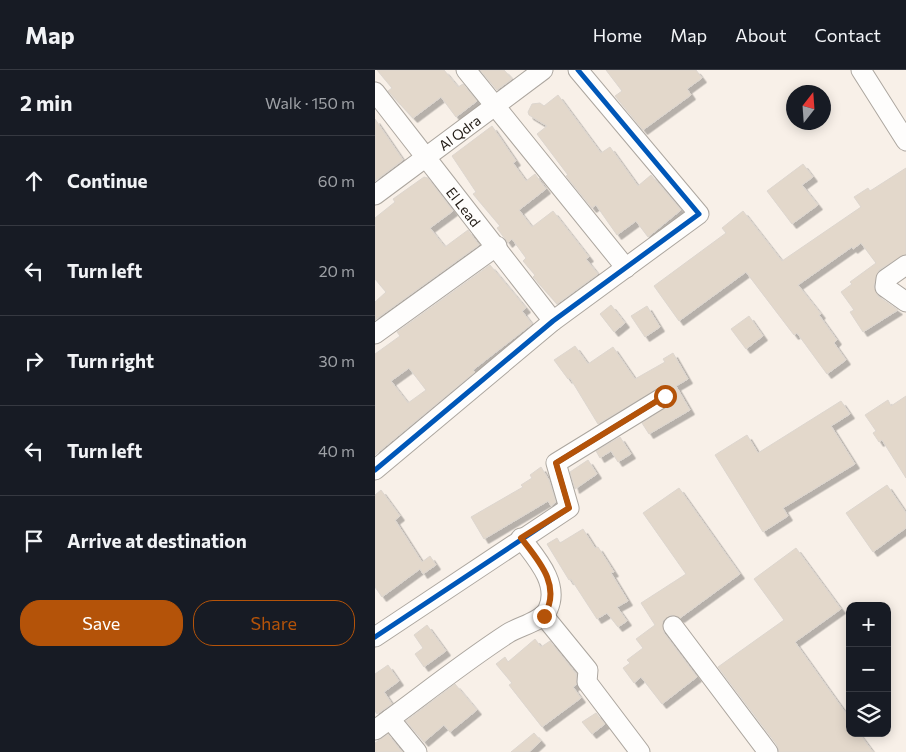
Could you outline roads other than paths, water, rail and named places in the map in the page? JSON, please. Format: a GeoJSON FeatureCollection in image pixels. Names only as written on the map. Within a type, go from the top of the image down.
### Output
{"type":"FeatureCollection","features":[{"type":"Feature","properties":{"kind":"street"},"geometry":{"type":"LineString","coordinates":[[466,70],[626,268]]}},
{"type":"Feature","properties":{"kind":"street","name":"Al Qdra"},"geometry":{"type":"LineString","coordinates":[[375,195],[427,159],[543,70]]}},
{"type":"Feature","properties":{"kind":"street"},"geometry":{"type":"LineString","coordinates":[[377,463],[553,321],[699,214],[578,70]]}},
{"type":"Feature","properties":{"kind":"street"},"geometry":{"type":"LineString","coordinates":[[861,70],[906,141]]}},
{"type":"Feature","properties":{"kind":"street","name":"El Lead"},"geometry":{"type":"LineString","coordinates":[[375,92],[497,246],[553,321]]}},
{"type":"Feature","properties":{"kind":"street"},"geometry":{"type":"LineString","coordinates":[[375,334],[497,246]]}},
{"type":"Feature","properties":{"kind":"street"},"geometry":{"type":"LineString","coordinates":[[906,265],[886,279],[885,287],[906,302]]}},
{"type":"Feature","properties":{"kind":"street"},"geometry":{"type":"LineString","coordinates":[[375,637],[521,538],[569,508],[556,463],[665,396]]}},
{"type":"Feature","properties":{"kind":"street"},"geometry":{"type":"LineString","coordinates":[[375,730],[482,651],[511,632],[544,616],[549,607],[550,582],[521,538]]}},
{"type":"Feature","properties":{"kind":"street"},"geometry":{"type":"LineString","coordinates":[[544,616],[588,670],[587,682],[641,752]]}},
{"type":"Feature","properties":{"kind":"street"},"geometry":{"type":"LineString","coordinates":[[673,626],[768,752]]}},
{"type":"Feature","properties":{"kind":"street"},"geometry":{"type":"LineString","coordinates":[[391,719],[417,752]]}}]}
